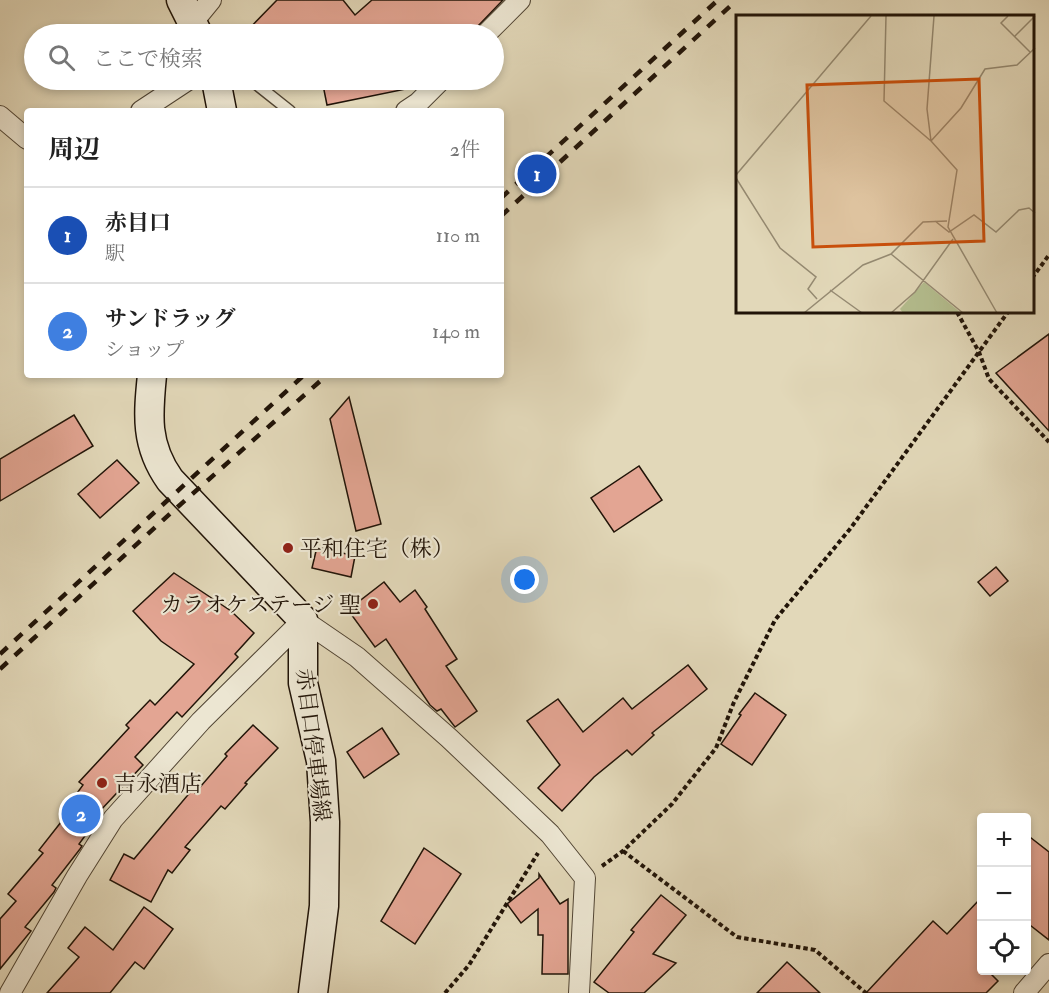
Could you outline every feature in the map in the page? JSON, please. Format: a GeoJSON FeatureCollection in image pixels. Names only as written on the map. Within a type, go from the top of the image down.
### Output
{"type":"FeatureCollection","features":[{"type":"Feature","properties":{"kind":"main road"},"geometry":{"type":"LineString","coordinates":[[218,90],[221,108]]}},
{"type":"Feature","properties":{"kind":"main road"},"geometry":{"type":"LineString","coordinates":[[152,378],[148,422],[151,441],[161,467],[170,480],[303,620]]}},
{"type":"Feature","properties":{"kind":"main road","name":"赤目口停車場線"},"geometry":{"type":"LineString","coordinates":[[303,620],[303,683],[321,761],[325,822],[324,906],[313,993]]}},
{"type":"Feature","properties":{"kind":"street"},"geometry":{"type":"LineString","coordinates":[[191,19],[211,0]]}},
{"type":"Feature","properties":{"kind":"street"},"geometry":{"type":"LineString","coordinates":[[496,24],[520,0]]}},
{"type":"Feature","properties":{"kind":"street"},"geometry":{"type":"LineString","coordinates":[[146,108],[173,90]]}},
{"type":"Feature","properties":{"kind":"street"},"geometry":{"type":"LineString","coordinates":[[410,108],[431,90]]}},
{"type":"Feature","properties":{"kind":"street"},"geometry":{"type":"LineString","coordinates":[[0,116],[24,136]]}},
{"type":"Feature","properties":{"kind":"street"},"geometry":{"type":"LineString","coordinates":[[10,993],[77,876],[113,819],[201,721],[303,620],[357,657],[456,745],[550,834],[585,878],[579,993]]}},
{"type":"Feature","properties":{"kind":"street"},"geometry":{"type":"LineString","coordinates":[[1024,993],[1049,964]]}},
{"type":"Feature","properties":{"kind":"lane"},"geometry":{"type":"LineString","coordinates":[[264,90],[286,108]]}},
{"type":"Feature","properties":{"kind":"path"},"geometry":{"type":"LineString","coordinates":[[1034,275],[1049,255]]}},
{"type":"Feature","properties":{"kind":"path"},"geometry":{"type":"LineString","coordinates":[[958,314],[979,352],[989,379],[1049,442]]}},
{"type":"Feature","properties":{"kind":"path"},"geometry":{"type":"LineString","coordinates":[[585,878],[623,850],[672,804],[716,748],[734,702],[775,620],[850,529],[1007,314]]}},
{"type":"Feature","properties":{"kind":"path"},"geometry":{"type":"LineString","coordinates":[[445,993],[469,965],[550,834]]}},
{"type":"Feature","properties":{"kind":"path"},"geometry":{"type":"LineString","coordinates":[[623,850],[737,938],[814,950],[866,993]]}},
{"type":"Feature","properties":{"kind":"building"},"geometry":{"type":"Polygon","coordinates":[[[277,0],[343,0],[355,15],[372,0],[503,0],[480,24],[254,24],[277,0]]]}},
{"type":"Feature","properties":{"kind":"building"},"geometry":{"type":"Polygon","coordinates":[[[324,90],[401,90],[327,105],[324,90]]]}},
{"type":"Feature","properties":{"kind":"building"},"geometry":{"type":"Polygon","coordinates":[[[1049,334],[1049,431],[996,373],[1049,334]]]}},
{"type":"Feature","properties":{"kind":"building"},"geometry":{"type":"Polygon","coordinates":[[[349,397],[381,524],[356,531],[330,419],[349,397]]]}},
{"type":"Feature","properties":{"kind":"building"},"geometry":{"type":"Polygon","coordinates":[[[74,415],[93,446],[0,501],[0,459],[74,415]]]}},
{"type":"Feature","properties":{"kind":"building"},"geometry":{"type":"Polygon","coordinates":[[[117,460],[139,483],[100,518],[78,494],[117,460]]]}},
{"type":"Feature","properties":{"kind":"building"},"geometry":{"type":"Polygon","coordinates":[[[639,466],[662,500],[614,532],[591,498],[639,466]]]}},
{"type":"Feature","properties":{"kind":"building"},"geometry":{"type":"Polygon","coordinates":[[[317,547],[355,556],[351,577],[312,568],[317,547]]]}},
{"type":"Feature","properties":{"kind":"building"},"geometry":{"type":"Polygon","coordinates":[[[996,567],[1008,581],[990,596],[978,582],[996,567]]]}},
{"type":"Feature","properties":{"kind":"building"},"geometry":{"type":"Polygon","coordinates":[[[174,573],[231,611],[254,633],[235,654],[238,657],[182,717],[177,712],[135,757],[143,765],[99,812],[101,814],[79,844],[82,846],[52,885],[56,888],[54,892],[25,927],[31,931],[0,969],[0,919],[16,901],[8,894],[43,853],[39,850],[65,817],[62,814],[83,785],[79,782],[129,728],[126,725],[150,700],[155,705],[194,664],[161,641],[133,611],[174,573]]]}},
{"type":"Feature","properties":{"kind":"building"},"geometry":{"type":"Polygon","coordinates":[[[384,582],[400,602],[415,590],[457,659],[446,666],[477,711],[455,727],[441,709],[437,711],[430,705],[386,639],[375,647],[348,610],[384,582]]]}},
{"type":"Feature","properties":{"kind":"building"},"geometry":{"type":"Polygon","coordinates":[[[688,665],[707,689],[652,733],[654,735],[632,755],[627,750],[594,777],[562,811],[538,788],[560,765],[527,721],[558,699],[583,732],[623,698],[632,709],[688,665]]]}},
{"type":"Feature","properties":{"kind":"building"},"geometry":{"type":"Polygon","coordinates":[[[755,693],[786,715],[752,765],[721,744],[755,693]]]}},
{"type":"Feature","properties":{"kind":"building"},"geometry":{"type":"Polygon","coordinates":[[[253,725],[278,748],[245,783],[247,784],[225,809],[221,806],[185,847],[190,850],[172,873],[168,870],[151,902],[110,880],[124,854],[134,859],[192,790],[195,793],[227,756],[225,754],[253,725]]]}},
{"type":"Feature","properties":{"kind":"building"},"geometry":{"type":"Polygon","coordinates":[[[382,728],[399,754],[364,778],[347,752],[382,728]]]}},
{"type":"Feature","properties":{"kind":"building"},"geometry":{"type":"Polygon","coordinates":[[[1031,838],[1049,852],[1049,940],[1031,926],[1031,838]]]}},
{"type":"Feature","properties":{"kind":"building"},"geometry":{"type":"Polygon","coordinates":[[[424,848],[461,874],[415,944],[381,921],[424,848]]]}},
{"type":"Feature","properties":{"kind":"building"},"geometry":{"type":"Polygon","coordinates":[[[539,874],[560,904],[568,899],[568,974],[542,974],[543,935],[538,935],[538,909],[521,923],[507,904],[539,878],[539,874]]]}},
{"type":"Feature","properties":{"kind":"building"},"geometry":{"type":"Polygon","coordinates":[[[661,895],[686,915],[653,954],[676,963],[644,993],[609,993],[594,982],[634,932],[631,930],[661,895]]]}},
{"type":"Feature","properties":{"kind":"building"},"geometry":{"type":"Polygon","coordinates":[[[977,902],[977,975],[992,975],[998,981],[986,993],[866,993],[933,921],[947,934],[977,902]]]}},
{"type":"Feature","properties":{"kind":"building"},"geometry":{"type":"Polygon","coordinates":[[[144,907],[173,929],[144,969],[135,962],[110,993],[47,993],[79,957],[68,948],[85,927],[113,950],[144,907]]]}},
{"type":"Feature","properties":{"kind":"building"},"geometry":{"type":"Polygon","coordinates":[[[787,962],[820,993],[757,993],[787,962]]]}},
{"type":"Feature","properties":{"kind":"railway"},"geometry":{"type":"LineString","coordinates":[[504,195],[718,0]]}},
{"type":"Feature","properties":{"kind":"railway"},"geometry":{"type":"LineString","coordinates":[[504,213],[737,0]]}},
{"type":"Feature","properties":{"kind":"railway"},"geometry":{"type":"LineString","coordinates":[[0,654],[301,378]]}},
{"type":"Feature","properties":{"kind":"railway"},"geometry":{"type":"LineString","coordinates":[[0,669],[324,378]]}},
{"type":"Feature","properties":{"kind":"place","name":"赤目口"},"geometry":{"type":"Point","coordinates":[537,174]}},
{"type":"Feature","properties":{"kind":"place","name":"平和住宅（株）"},"geometry":{"type":"Point","coordinates":[288,548]}},
{"type":"Feature","properties":{"kind":"place","name":"カラオケステージ 聖"},"geometry":{"type":"Point","coordinates":[373,604]}},
{"type":"Feature","properties":{"kind":"place","name":"吉永酒店"},"geometry":{"type":"Point","coordinates":[102,783]}},
{"type":"Feature","properties":{"kind":"place","name":"サンドラッグ"},"geometry":{"type":"Point","coordinates":[81,814]}}]}
